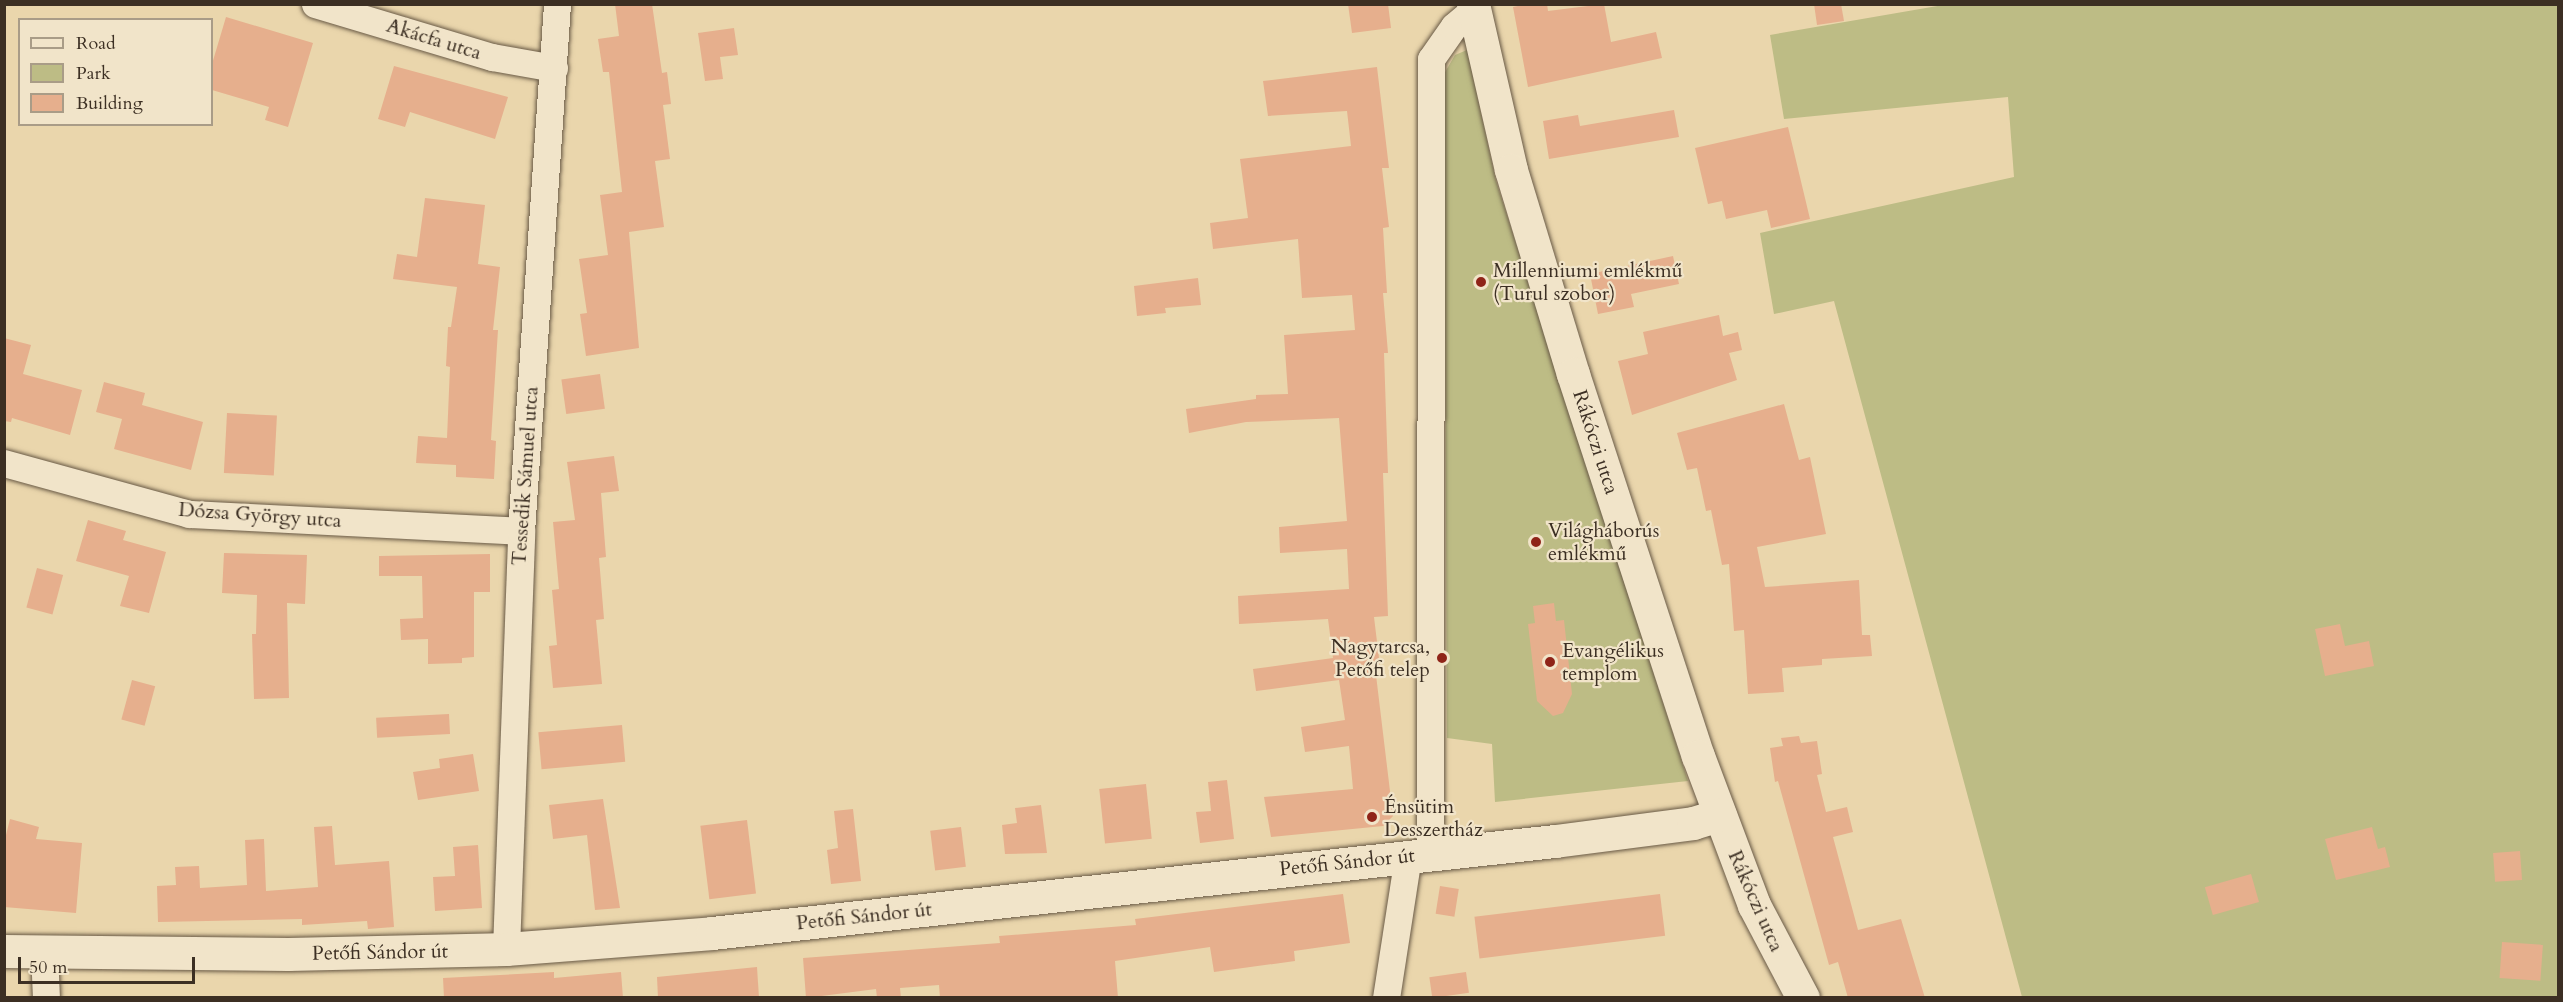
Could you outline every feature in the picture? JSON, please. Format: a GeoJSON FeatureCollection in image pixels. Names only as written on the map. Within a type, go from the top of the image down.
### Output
{"type":"FeatureCollection","features":[{"type":"Feature","properties":{"kind":"main road","name":"Rákóczi utca"},"geometry":{"type":"LineString","coordinates":[[1473,7],[1511,170],[1569,363],[1720,815],[1754,905],[1803,998]]}},
{"type":"Feature","properties":{"kind":"main road","name":"Petőfi Sándor út"},"geometry":{"type":"LineString","coordinates":[[4,951],[288,954],[506,949],[723,932],[1693,823],[1720,815]]}},
{"type":"Feature","properties":{"kind":"street","name":"Akácfa utca"},"geometry":{"type":"LineString","coordinates":[[315,4],[492,57],[554,68]]}},
{"type":"Feature","properties":{"kind":"street","name":"Tessedik Sámuel utca"},"geometry":{"type":"LineString","coordinates":[[506,949],[521,531],[557,4]]}},
{"type":"Feature","properties":{"kind":"street","name":"Rákóczi utca"},"geometry":{"type":"LineString","coordinates":[[1386,998],[1419,854],[1431,59],[1454,26],[1473,7]]}},
{"type":"Feature","properties":{"kind":"street","name":"Dózsa György utca"},"geometry":{"type":"LineString","coordinates":[[4,463],[189,514],[521,531]]}},
{"type":"Feature","properties":{"kind":"street"},"geometry":{"type":"LineString","coordinates":[[44,951],[46,998]]}},
{"type":"Feature","properties":{"kind":"green space"},"geometry":{"type":"Polygon","coordinates":[[[1949,4],[2558,5],[2558,997],[2022,997],[1834,301],[1774,314],[1760,233],[2014,177],[2008,97],[1784,119],[1770,35],[1949,4]]]}},
{"type":"Feature","properties":{"kind":"green space"},"geometry":{"type":"Polygon","coordinates":[[[1467,50],[1496,181],[1688,781],[1495,802],[1492,744],[1447,738],[1444,74],[1455,55],[1467,50]]]}},
{"type":"Feature","properties":{"kind":"building"},"geometry":{"type":"Polygon","coordinates":[[[615,4],[652,4],[662,73],[667,72],[671,104],[663,105],[670,159],[655,161],[664,227],[629,232],[639,348],[586,356],[580,314],[587,313],[579,259],[608,255],[600,195],[622,192],[609,72],[603,72],[598,39],[619,36],[615,4]]]}},
{"type":"Feature","properties":{"kind":"building"},"geometry":{"type":"Polygon","coordinates":[[[1348,4],[1388,4],[1391,28],[1352,33],[1348,4]]]}},
{"type":"Feature","properties":{"kind":"building"},"geometry":{"type":"Polygon","coordinates":[[[1547,4],[1548,11],[1604,4],[1611,42],[1656,32],[1662,58],[1528,87],[1513,7],[1547,4]]]}},
{"type":"Feature","properties":{"kind":"building"},"geometry":{"type":"Polygon","coordinates":[[[1814,4],[1841,4],[1844,21],[1817,25],[1814,4]]]}},
{"type":"Feature","properties":{"kind":"building"},"geometry":{"type":"Polygon","coordinates":[[[226,17],[313,43],[288,127],[265,120],[269,107],[213,90],[213,61],[226,17]]]}},
{"type":"Feature","properties":{"kind":"building"},"geometry":{"type":"Polygon","coordinates":[[[734,28],[738,55],[720,57],[723,79],[705,81],[698,33],[734,28]]]}},
{"type":"Feature","properties":{"kind":"building"},"geometry":{"type":"Polygon","coordinates":[[[394,66],[508,97],[495,139],[410,112],[405,127],[378,119],[394,66]]]}},
{"type":"Feature","properties":{"kind":"building"},"geometry":{"type":"Polygon","coordinates":[[[1377,67],[1389,168],[1382,168],[1389,227],[1383,228],[1387,293],[1383,293],[1388,353],[1384,353],[1388,473],[1383,473],[1388,616],[1374,617],[1381,675],[1376,675],[1393,816],[1383,826],[1271,837],[1264,797],[1353,789],[1349,746],[1305,752],[1301,727],[1345,720],[1339,680],[1256,691],[1253,669],[1333,658],[1328,619],[1239,624],[1238,596],[1349,589],[1347,549],[1280,553],[1279,527],[1347,521],[1339,418],[1246,422],[1189,433],[1186,409],[1256,399],[1256,395],[1288,394],[1284,335],[1355,330],[1352,295],[1302,298],[1298,239],[1213,249],[1210,223],[1248,218],[1240,159],[1351,146],[1347,111],[1268,116],[1263,81],[1377,67]]]}},
{"type":"Feature","properties":{"kind":"building"},"geometry":{"type":"Polygon","coordinates":[[[1674,110],[1679,137],[1549,159],[1543,121],[1578,115],[1580,126],[1674,110]]]}},
{"type":"Feature","properties":{"kind":"building"},"geometry":{"type":"Polygon","coordinates":[[[1788,127],[1810,219],[1771,228],[1767,210],[1726,219],[1722,201],[1708,204],[1695,148],[1788,127]]]}},
{"type":"Feature","properties":{"kind":"building"},"geometry":{"type":"Polygon","coordinates":[[[425,198],[485,205],[478,264],[500,267],[493,330],[498,330],[491,440],[496,441],[494,479],[456,477],[456,465],[416,463],[418,436],[447,438],[450,367],[446,366],[448,327],[451,327],[457,287],[393,279],[397,254],[417,257],[425,198]]]}},
{"type":"Feature","properties":{"kind":"building"},"geometry":{"type":"Polygon","coordinates":[[[1673,256],[1679,284],[1631,294],[1634,307],[1598,314],[1590,274],[1673,256]]]}},
{"type":"Feature","properties":{"kind":"building"},"geometry":{"type":"Polygon","coordinates":[[[1198,278],[1201,305],[1165,308],[1166,313],[1137,316],[1134,286],[1198,278]]]}},
{"type":"Feature","properties":{"kind":"building"},"geometry":{"type":"Polygon","coordinates":[[[1719,315],[1723,336],[1738,332],[1742,350],[1729,353],[1737,380],[1632,415],[1618,361],[1648,354],[1643,332],[1719,315]]]}},
{"type":"Feature","properties":{"kind":"building"},"geometry":{"type":"Polygon","coordinates":[[[4,338],[31,345],[23,374],[82,390],[70,435],[12,418],[11,422],[4,421],[4,338]]]}},
{"type":"Feature","properties":{"kind":"building"},"geometry":{"type":"Polygon","coordinates":[[[600,374],[605,409],[566,414],[561,379],[600,374]]]}},
{"type":"Feature","properties":{"kind":"building"},"geometry":{"type":"Polygon","coordinates":[[[104,382],[145,393],[142,405],[203,422],[191,470],[114,449],[122,419],[96,412],[104,382]]]}},
{"type":"Feature","properties":{"kind":"building"},"geometry":{"type":"Polygon","coordinates":[[[1784,404],[1799,460],[1810,457],[1826,534],[1757,547],[1765,587],[1859,580],[1862,635],[1870,635],[1872,656],[1822,659],[1822,665],[1782,668],[1784,692],[1748,694],[1744,630],[1734,631],[1729,564],[1722,565],[1711,510],[1706,511],[1697,468],[1687,470],[1677,433],[1784,404]]]}},
{"type":"Feature","properties":{"kind":"building"},"geometry":{"type":"Polygon","coordinates":[[[227,413],[277,416],[274,476],[224,473],[227,413]]]}},
{"type":"Feature","properties":{"kind":"building"},"geometry":{"type":"Polygon","coordinates":[[[614,456],[619,491],[601,493],[606,557],[599,558],[604,619],[596,620],[602,684],[553,688],[549,646],[557,645],[552,590],[559,589],[553,522],[575,520],[567,462],[614,456]]]}},
{"type":"Feature","properties":{"kind":"building"},"geometry":{"type":"Polygon","coordinates":[[[88,520],[126,531],[123,540],[166,552],[149,613],[120,606],[129,576],[76,561],[88,520]]]}},
{"type":"Feature","properties":{"kind":"building"},"geometry":{"type":"Polygon","coordinates":[[[224,553],[307,555],[305,604],[287,603],[289,698],[254,699],[252,634],[256,634],[257,595],[222,593],[224,553]]]}},
{"type":"Feature","properties":{"kind":"building"},"geometry":{"type":"Polygon","coordinates":[[[490,554],[490,592],[474,592],[474,657],[462,658],[462,663],[428,664],[428,639],[401,640],[400,619],[423,618],[422,576],[379,576],[379,556],[490,554]]]}},
{"type":"Feature","properties":{"kind":"building"},"geometry":{"type":"Polygon","coordinates":[[[37,568],[63,575],[52,615],[26,608],[37,568]]]}},
{"type":"Feature","properties":{"kind":"building","name":"Evangélikus templom"},"geometry":{"type":"Polygon","coordinates":[[[1554,603],[1556,621],[1564,620],[1572,694],[1563,713],[1553,716],[1537,701],[1528,624],[1535,623],[1533,606],[1554,603]]]}},
{"type":"Feature","properties":{"kind":"building"},"geometry":{"type":"Polygon","coordinates":[[[2340,624],[2345,646],[2369,641],[2374,666],[2325,676],[2315,629],[2340,624]]]}},
{"type":"Feature","properties":{"kind":"building"},"geometry":{"type":"Polygon","coordinates":[[[132,680],[155,686],[145,726],[121,720],[132,680]]]}},
{"type":"Feature","properties":{"kind":"building"},"geometry":{"type":"Polygon","coordinates":[[[449,714],[450,734],[377,738],[376,718],[449,714]]]}},
{"type":"Feature","properties":{"kind":"building"},"geometry":{"type":"Polygon","coordinates":[[[622,725],[625,762],[542,769],[538,732],[622,725]]]}},
{"type":"Feature","properties":{"kind":"building"},"geometry":{"type":"Polygon","coordinates":[[[1799,736],[1801,743],[1817,741],[1822,774],[1817,775],[1826,812],[1847,807],[1853,832],[1833,837],[1858,930],[1901,919],[1925,998],[1848,998],[1838,962],[1829,965],[1778,781],[1775,782],[1770,748],[1783,746],[1781,738],[1799,736]]]}},
{"type":"Feature","properties":{"kind":"building"},"geometry":{"type":"Polygon","coordinates":[[[473,754],[479,791],[418,800],[413,772],[440,768],[439,759],[473,754]]]}},
{"type":"Feature","properties":{"kind":"building"},"geometry":{"type":"Polygon","coordinates":[[[1227,780],[1234,839],[1200,843],[1196,812],[1211,811],[1208,782],[1227,780]]]}},
{"type":"Feature","properties":{"kind":"building"},"geometry":{"type":"Polygon","coordinates":[[[1146,784],[1152,839],[1105,844],[1099,789],[1146,784]]]}},
{"type":"Feature","properties":{"kind":"building"},"geometry":{"type":"Polygon","coordinates":[[[603,799],[620,908],[595,910],[587,835],[553,839],[549,805],[603,799]]]}},
{"type":"Feature","properties":{"kind":"building"},"geometry":{"type":"Polygon","coordinates":[[[1041,805],[1047,853],[1005,854],[1002,825],[1017,823],[1015,808],[1041,805]]]}},
{"type":"Feature","properties":{"kind":"building"},"geometry":{"type":"Polygon","coordinates":[[[853,809],[861,881],[831,884],[827,850],[838,848],[834,811],[853,809]]]}},
{"type":"Feature","properties":{"kind":"building"},"geometry":{"type":"Polygon","coordinates":[[[10,819],[39,827],[36,839],[82,843],[76,913],[4,907],[4,843],[10,819]]]}},
{"type":"Feature","properties":{"kind":"building"},"geometry":{"type":"Polygon","coordinates":[[[747,820],[756,893],[709,899],[700,826],[747,820]]]}},
{"type":"Feature","properties":{"kind":"building"},"geometry":{"type":"Polygon","coordinates":[[[332,826],[335,865],[389,861],[394,927],[368,929],[367,921],[302,925],[302,919],[158,922],[157,886],[176,885],[175,867],[199,866],[200,888],[247,885],[245,840],[264,839],[266,891],[318,887],[314,827],[332,826]]]}},
{"type":"Feature","properties":{"kind":"building"},"geometry":{"type":"Polygon","coordinates":[[[961,827],[966,867],[935,870],[930,831],[961,827]]]}},
{"type":"Feature","properties":{"kind":"building"},"geometry":{"type":"Polygon","coordinates":[[[2372,827],[2378,849],[2385,847],[2390,867],[2336,880],[2325,839],[2372,827]]]}},
{"type":"Feature","properties":{"kind":"building"},"geometry":{"type":"Polygon","coordinates":[[[478,845],[482,908],[435,911],[433,877],[455,876],[453,847],[478,845]]]}},
{"type":"Feature","properties":{"kind":"building"},"geometry":{"type":"Polygon","coordinates":[[[2520,851],[2522,880],[2495,882],[2493,853],[2520,851]]]}},
{"type":"Feature","properties":{"kind":"building"},"geometry":{"type":"Polygon","coordinates":[[[2251,874],[2259,902],[2213,915],[2205,887],[2251,874]]]}},
{"type":"Feature","properties":{"kind":"building"},"geometry":{"type":"Polygon","coordinates":[[[1440,886],[1459,889],[1454,917],[1436,914],[1440,886]]]}},
{"type":"Feature","properties":{"kind":"building"},"geometry":{"type":"Polygon","coordinates":[[[1343,894],[1350,943],[1294,951],[1295,961],[1214,972],[1210,947],[1115,961],[1118,998],[940,998],[939,985],[900,988],[901,998],[877,998],[876,989],[806,998],[803,958],[1000,943],[999,936],[1136,925],[1135,919],[1343,894]]]}},
{"type":"Feature","properties":{"kind":"building"},"geometry":{"type":"Polygon","coordinates":[[[1660,894],[1665,936],[1480,958],[1474,917],[1660,894]]]}},
{"type":"Feature","properties":{"kind":"building"},"geometry":{"type":"Polygon","coordinates":[[[2502,942],[2543,945],[2540,981],[2499,978],[2502,942]]]}},
{"type":"Feature","properties":{"kind":"building"},"geometry":{"type":"Polygon","coordinates":[[[757,967],[759,998],[658,998],[657,977],[757,967]]]}},
{"type":"Feature","properties":{"kind":"building"},"geometry":{"type":"Polygon","coordinates":[[[554,972],[554,978],[621,972],[623,998],[444,998],[443,978],[554,972]]]}},
{"type":"Feature","properties":{"kind":"building"},"geometry":{"type":"Polygon","coordinates":[[[1466,972],[1469,993],[1432,998],[1429,977],[1466,972]]]}},
{"type":"Feature","properties":{"kind":"place","name":"Millenniumi emlékmű (Turul szobor)"},"geometry":{"type":"Point","coordinates":[1481,282]}},
{"type":"Feature","properties":{"kind":"place","name":"Világháborús emlékmű"},"geometry":{"type":"Point","coordinates":[1536,542]}},
{"type":"Feature","properties":{"kind":"place","name":"Nagytarcsa, Petőfi telep"},"geometry":{"type":"Point","coordinates":[1442,658]}},
{"type":"Feature","properties":{"kind":"place","name":"Evangélikus templom"},"geometry":{"type":"Point","coordinates":[1550,662]}},
{"type":"Feature","properties":{"kind":"place","name":"Énsütim Desszertház"},"geometry":{"type":"Point","coordinates":[1372,817]}}]}
